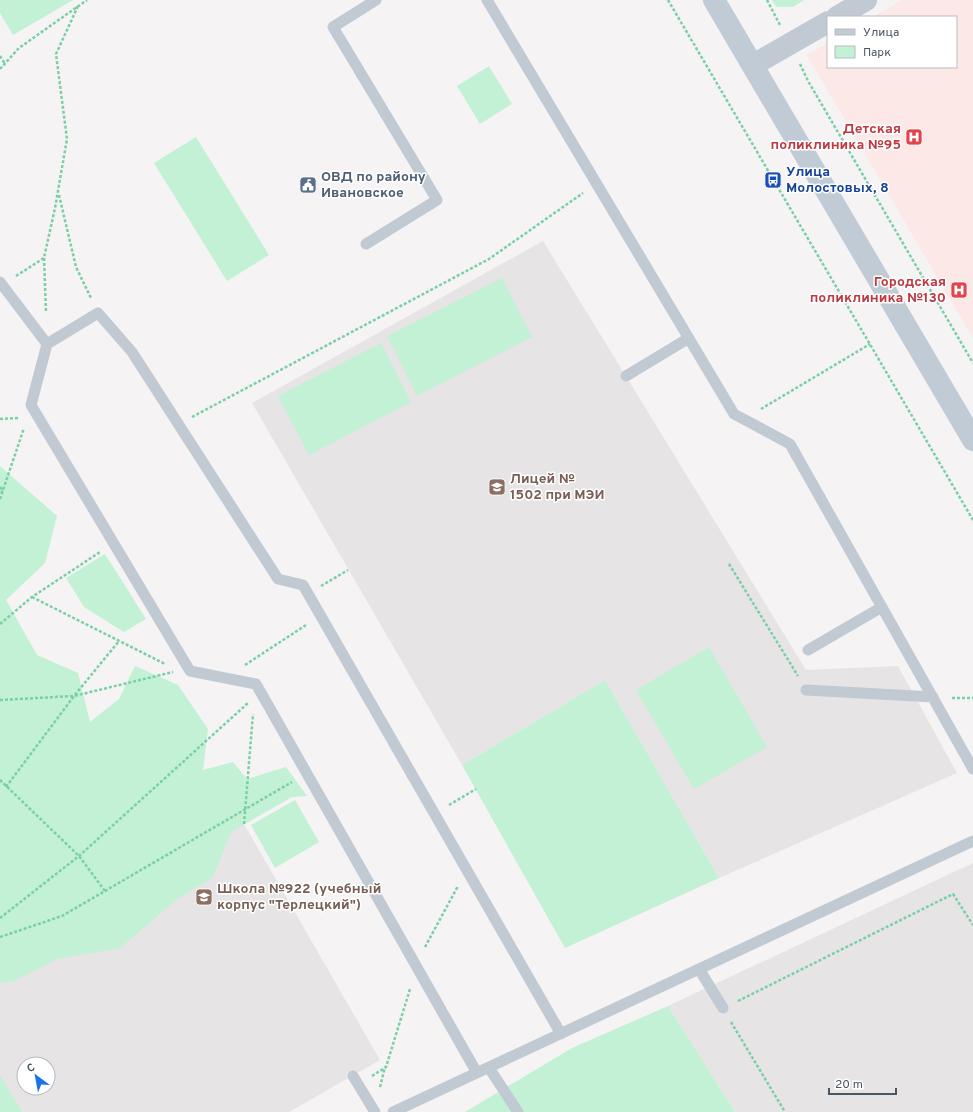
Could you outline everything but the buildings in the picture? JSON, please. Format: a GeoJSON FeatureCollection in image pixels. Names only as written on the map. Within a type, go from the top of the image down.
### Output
{"type":"FeatureCollection","features":[{"type":"Feature","properties":{"kind":"street"},"geometry":{"type":"LineString","coordinates":[[714,0],[973,440]]}},
{"type":"Feature","properties":{"kind":"street"},"geometry":{"type":"LineString","coordinates":[[839,16],[866,0]]}},
{"type":"Feature","properties":{"kind":"street"},"geometry":{"type":"LineString","coordinates":[[753,65],[827,23]]}},
{"type":"Feature","properties":{"kind":"lane"},"geometry":{"type":"LineString","coordinates":[[366,244],[437,200],[333,27],[376,0]]}},
{"type":"Feature","properties":{"kind":"lane"},"geometry":{"type":"LineString","coordinates":[[487,0],[734,414],[790,444],[973,769]]}},
{"type":"Feature","properties":{"kind":"lane"},"geometry":{"type":"LineString","coordinates":[[1,283],[46,344]]}},
{"type":"Feature","properties":{"kind":"lane"},"geometry":{"type":"LineString","coordinates":[[476,1073],[256,684],[190,671],[31,405],[46,344],[98,313],[132,352],[278,579],[303,585],[561,1034]]}},
{"type":"Feature","properties":{"kind":"lane"},"geometry":{"type":"LineString","coordinates":[[626,376],[689,338]]}},
{"type":"Feature","properties":{"kind":"lane"},"geometry":{"type":"LineString","coordinates":[[808,650],[882,607]]}},
{"type":"Feature","properties":{"kind":"lane"},"geometry":{"type":"LineString","coordinates":[[806,690],[933,697]]}},
{"type":"Feature","properties":{"kind":"lane"},"geometry":{"type":"LineString","coordinates":[[393,1112],[973,841]]}},
{"type":"Feature","properties":{"kind":"lane"},"geometry":{"type":"LineString","coordinates":[[699,969],[723,1008]]}},
{"type":"Feature","properties":{"kind":"lane"},"geometry":{"type":"LineString","coordinates":[[489,1068],[518,1112]]}},
{"type":"Feature","properties":{"kind":"lane"},"geometry":{"type":"LineString","coordinates":[[356,1080],[374,1112]]}},
{"type":"Feature","properties":{"kind":"path"},"geometry":{"type":"LineString","coordinates":[[0,69],[20,48],[87,0]]}},
{"type":"Feature","properties":{"kind":"path"},"geometry":{"type":"LineString","coordinates":[[668,0],[973,520]]}},
{"type":"Feature","properties":{"kind":"path"},"geometry":{"type":"LineString","coordinates":[[767,0],[780,25]]}},
{"type":"Feature","properties":{"kind":"path"},"geometry":{"type":"LineString","coordinates":[[46,344],[44,258],[68,139],[56,54],[78,6]]}},
{"type":"Feature","properties":{"kind":"path"},"geometry":{"type":"LineString","coordinates":[[0,56],[5,64]]}},
{"type":"Feature","properties":{"kind":"path"},"geometry":{"type":"LineString","coordinates":[[797,57],[808,81],[973,363]]}},
{"type":"Feature","properties":{"kind":"path"},"geometry":{"type":"LineString","coordinates":[[179,424],[489,259],[597,184]]}},
{"type":"Feature","properties":{"kind":"path"},"geometry":{"type":"LineString","coordinates":[[58,192],[76,267],[98,313]]}},
{"type":"Feature","properties":{"kind":"path"},"geometry":{"type":"LineString","coordinates":[[1,283],[44,258]]}},
{"type":"Feature","properties":{"kind":"path"},"geometry":{"type":"LineString","coordinates":[[744,419],[870,344]]}},
{"type":"Feature","properties":{"kind":"path"},"geometry":{"type":"LineString","coordinates":[[0,499],[31,405]]}},
{"type":"Feature","properties":{"kind":"path"},"geometry":{"type":"LineString","coordinates":[[0,419],[28,417]]}},
{"type":"Feature","properties":{"kind":"path"},"geometry":{"type":"LineString","coordinates":[[0,487],[3,491]]}},
{"type":"Feature","properties":{"kind":"path"},"geometry":{"type":"LineString","coordinates":[[0,494],[3,491]]}},
{"type":"Feature","properties":{"kind":"path"},"geometry":{"type":"LineString","coordinates":[[0,624],[32,597],[114,544]]}},
{"type":"Feature","properties":{"kind":"path"},"geometry":{"type":"LineString","coordinates":[[729,564],[806,690]]}},
{"type":"Feature","properties":{"kind":"path"},"geometry":{"type":"LineString","coordinates":[[308,594],[348,570]]}},
{"type":"Feature","properties":{"kind":"path"},"geometry":{"type":"LineString","coordinates":[[32,597],[166,664]]}},
{"type":"Feature","properties":{"kind":"path"},"geometry":{"type":"LineString","coordinates":[[224,678],[321,616]]}},
{"type":"Feature","properties":{"kind":"path"},"geometry":{"type":"LineString","coordinates":[[6,787],[74,696],[119,641]]}},
{"type":"Feature","properties":{"kind":"path"},"geometry":{"type":"LineString","coordinates":[[0,700],[74,696],[180,671],[173,667]]}},
{"type":"Feature","properties":{"kind":"path"},"geometry":{"type":"LineString","coordinates":[[244,824],[256,684]]}},
{"type":"Feature","properties":{"kind":"path"},"geometry":{"type":"LineString","coordinates":[[0,918],[79,856],[255,697]]}},
{"type":"Feature","properties":{"kind":"path"},"geometry":{"type":"LineString","coordinates":[[0,937],[62,916],[307,774]]}},
{"type":"Feature","properties":{"kind":"path"},"geometry":{"type":"LineString","coordinates":[[0,780],[79,856],[105,891]]}},
{"type":"Feature","properties":{"kind":"path"},"geometry":{"type":"LineString","coordinates":[[435,813],[476,789]]}},
{"type":"Feature","properties":{"kind":"path"},"geometry":{"type":"LineString","coordinates":[[415,965],[467,869]]}},
{"type":"Feature","properties":{"kind":"path"},"geometry":{"type":"LineString","coordinates":[[785,1112],[723,1008],[953,894],[973,925]]}},
{"type":"Feature","properties":{"kind":"path"},"geometry":{"type":"LineString","coordinates":[[356,1080],[386,1067],[410,987],[423,979]]}},
{"type":"Feature","properties":{"kind":"shaded area","name":"Детская поликлиника №95"},"geometry":{"type":"Polygon","coordinates":[[[902,0],[973,0],[973,338],[807,55],[827,44],[827,68],[957,68],[957,16],[875,16],[902,0]]]}},
{"type":"Feature","properties":{"kind":"shaded area","name":"Лицей № 1502 при МЭИ"},"geometry":{"type":"Polygon","coordinates":[[[543,241],[806,670],[898,666],[957,773],[719,878],[605,680],[462,765],[252,403],[543,241]]]}},
{"type":"Feature","properties":{"kind":"shaded area","name":"Школа №922 (учебный корпус \"Терлецкий\")"},"geometry":{"type":"Polygon","coordinates":[[[244,824],[380,1060],[289,1112],[0,1112],[0,970],[244,824]]]}},
{"type":"Feature","properties":{"kind":"shaded area"},"geometry":{"type":"Polygon","coordinates":[[[973,863],[973,1112],[735,1112],[668,1006],[973,863]]]}},
{"type":"Feature","properties":{"kind":"green space"},"geometry":{"type":"Polygon","coordinates":[[[0,0],[73,0],[13,35],[0,13],[0,0]]]}},
{"type":"Feature","properties":{"kind":"green space"},"geometry":{"type":"Polygon","coordinates":[[[772,0],[804,0],[793,7],[776,7],[772,0]]]}},
{"type":"Feature","properties":{"kind":"green space"},"geometry":{"type":"Polygon","coordinates":[[[489,66],[512,104],[480,124],[457,86],[489,66]]]}},
{"type":"Feature","properties":{"kind":"green space"},"geometry":{"type":"Polygon","coordinates":[[[196,137],[269,255],[227,281],[154,163],[196,137]]]}},
{"type":"Feature","properties":{"kind":"green space"},"geometry":{"type":"Polygon","coordinates":[[[502,278],[532,337],[417,396],[387,336],[502,278]]]}},
{"type":"Feature","properties":{"kind":"green space"},"geometry":{"type":"Polygon","coordinates":[[[381,343],[411,402],[309,455],[278,396],[381,343]]]}},
{"type":"Feature","properties":{"kind":"green space"},"geometry":{"type":"Polygon","coordinates":[[[0,466],[57,516],[45,563],[6,600],[37,655],[78,673],[90,722],[119,699],[135,666],[178,685],[208,729],[203,770],[233,762],[247,779],[286,767],[307,796],[292,797],[231,832],[213,877],[176,900],[120,948],[57,959],[14,981],[0,983],[0,466]]]}},
{"type":"Feature","properties":{"kind":"green space"},"geometry":{"type":"Polygon","coordinates":[[[105,554],[146,619],[124,632],[84,607],[66,578],[105,554]]]}},
{"type":"Feature","properties":{"kind":"green space"},"geometry":{"type":"Polygon","coordinates":[[[709,647],[767,747],[694,789],[636,690],[709,647]]]}},
{"type":"Feature","properties":{"kind":"green space"},"geometry":{"type":"Polygon","coordinates":[[[605,680],[719,878],[565,948],[462,765],[605,680]]]}},
{"type":"Feature","properties":{"kind":"green space"},"geometry":{"type":"Polygon","coordinates":[[[295,800],[319,842],[275,868],[251,825],[295,800]]]}},
{"type":"Feature","properties":{"kind":"green space"},"geometry":{"type":"Polygon","coordinates":[[[668,1006],[735,1112],[465,1112],[572,1048],[668,1006]]]}},
{"type":"Feature","properties":{"kind":"green space"},"geometry":{"type":"Polygon","coordinates":[[[0,1075],[22,1112],[0,1112],[0,1075]]]}},
{"type":"Feature","properties":{"kind":"place","name":"Детская поликлиника №95"},"geometry":{"type":"Point","coordinates":[914,137]}},
{"type":"Feature","properties":{"kind":"place","name":"Улица Молостовых, 8"},"geometry":{"type":"Point","coordinates":[773,180]}},
{"type":"Feature","properties":{"kind":"place","name":"ОВД по району Ивановское"},"geometry":{"type":"Point","coordinates":[308,185]}},
{"type":"Feature","properties":{"kind":"place","name":"Городская поликлиника №130"},"geometry":{"type":"Point","coordinates":[959,290]}},
{"type":"Feature","properties":{"kind":"place","name":"Лицей № 1502 при МЭИ"},"geometry":{"type":"Point","coordinates":[497,487]}},
{"type":"Feature","properties":{"kind":"place","name":"Школа №922 (учебный корпус \"Терлецкий\")"},"geometry":{"type":"Point","coordinates":[204,897]}}]}
